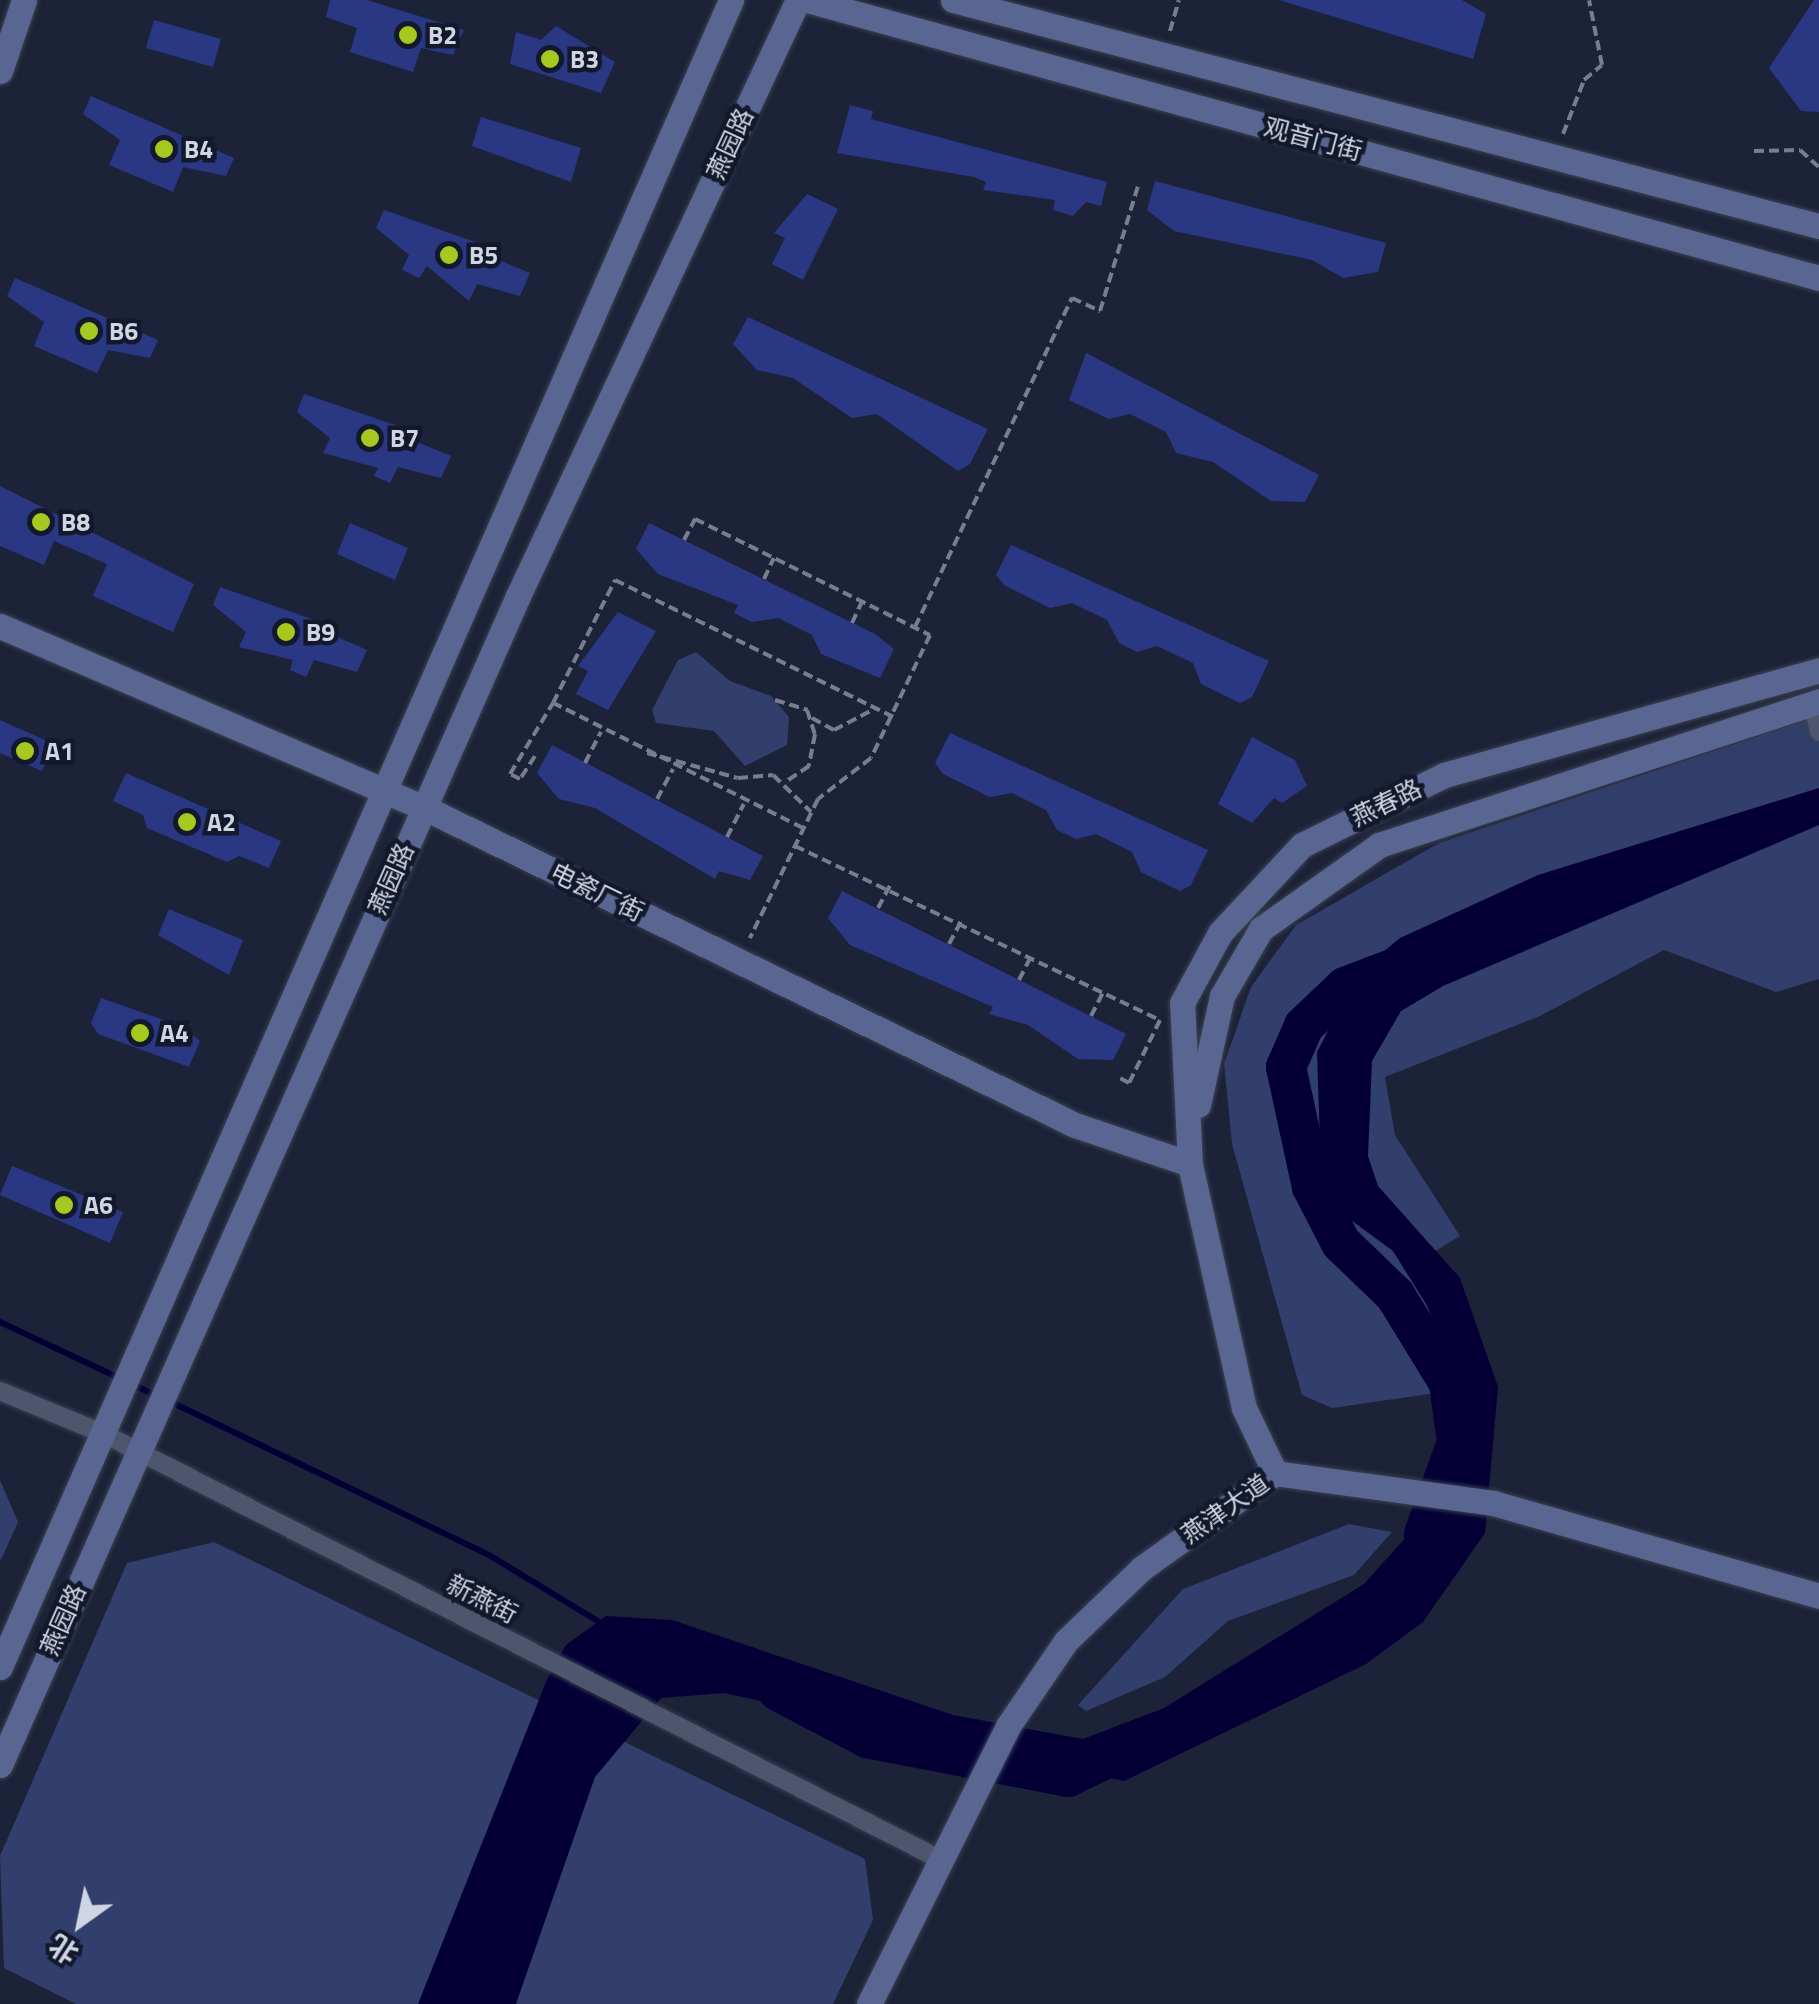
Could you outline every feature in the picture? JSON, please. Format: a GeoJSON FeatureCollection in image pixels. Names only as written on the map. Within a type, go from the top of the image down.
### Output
{"type":"FeatureCollection","features":[{"type":"Feature","properties":{"kind":"street"},"geometry":{"type":"LineString","coordinates":[[0,71],[24,0]]}},
{"type":"Feature","properties":{"kind":"street","name":"燕园路"},"geometry":{"type":"LineString","coordinates":[[0,1667],[731,0]]}},
{"type":"Feature","properties":{"kind":"street","name":"燕园路"},"geometry":{"type":"LineString","coordinates":[[0,1765],[423,807],[798,0]]}},
{"type":"Feature","properties":{"kind":"street","name":"观音门街"},"geometry":{"type":"LineString","coordinates":[[807,0],[1819,278]]}},
{"type":"Feature","properties":{"kind":"street","name":"观音门街"},"geometry":{"type":"LineString","coordinates":[[952,0],[1819,226]]}},
{"type":"Feature","properties":{"kind":"street","name":"电瓷厂街"},"geometry":{"type":"LineString","coordinates":[[0,626],[423,807],[1074,1126],[1190,1164]]}},
{"type":"Feature","properties":{"kind":"street","name":"燕春路"},"geometry":{"type":"LineString","coordinates":[[1275,1472],[1244,1408],[1190,1164],[1182,1003],[1220,933],[1302,844],[1444,775],[1819,670]]}},
{"type":"Feature","properties":{"kind":"street"},"geometry":{"type":"LineString","coordinates":[[1815,702],[1819,732]]}},
{"type":"Feature","properties":{"kind":"street","name":"燕春路"},"geometry":{"type":"LineString","coordinates":[[1190,1164],[1222,996],[1261,929],[1324,882],[1379,845],[1815,702]]}},
{"type":"Feature","properties":{"kind":"street","name":"新燕街"},"geometry":{"type":"LineString","coordinates":[[0,1390],[137,1451],[939,1860]]}},
{"type":"Feature","properties":{"kind":"street","name":"燕津大道"},"geometry":{"type":"LineString","coordinates":[[869,2004],[1008,1726],[1066,1641],[1142,1568],[1275,1472],[1493,1503],[1819,1596]]}},
{"type":"Feature","properties":{"kind":"path"},"geometry":{"type":"LineString","coordinates":[[1164,55],[1179,0]]}},
{"type":"Feature","properties":{"kind":"path"},"geometry":{"type":"LineString","coordinates":[[1557,158],[1576,94],[1602,65],[1590,0]]}},
{"type":"Feature","properties":{"kind":"path"},"geometry":{"type":"LineString","coordinates":[[1754,151],[1800,150],[1819,166]]}},
{"type":"Feature","properties":{"kind":"path"},"geometry":{"type":"LineString","coordinates":[[914,628],[1072,298],[1100,311],[1140,183]]}},
{"type":"Feature","properties":{"kind":"path"},"geometry":{"type":"LineString","coordinates":[[684,540],[695,519],[930,635],[871,758],[811,812],[738,961]]}},
{"type":"Feature","properties":{"kind":"path"},"geometry":{"type":"LineString","coordinates":[[764,579],[774,558]]}},
{"type":"Feature","properties":{"kind":"path"},"geometry":{"type":"LineString","coordinates":[[535,756],[520,779],[510,774],[553,703],[615,580],[892,716]]}},
{"type":"Feature","properties":{"kind":"path"},"geometry":{"type":"LineString","coordinates":[[852,623],[862,602]]}},
{"type":"Feature","properties":{"kind":"path"},"geometry":{"type":"LineString","coordinates":[[776,700],[834,730],[876,708]]}},
{"type":"Feature","properties":{"kind":"path"},"geometry":{"type":"LineString","coordinates":[[553,703],[601,732],[744,804],[804,828]]}},
{"type":"Feature","properties":{"kind":"path"},"geometry":{"type":"LineString","coordinates":[[641,752],[786,781],[802,777],[815,752],[812,718]]}},
{"type":"Feature","properties":{"kind":"path"},"geometry":{"type":"LineString","coordinates":[[585,763],[601,732]]}},
{"type":"Feature","properties":{"kind":"path"},"geometry":{"type":"LineString","coordinates":[[657,799],[673,768]]}},
{"type":"Feature","properties":{"kind":"path"},"geometry":{"type":"LineString","coordinates":[[786,781],[811,812]]}},
{"type":"Feature","properties":{"kind":"path"},"geometry":{"type":"LineString","coordinates":[[727,837],[744,804]]}},
{"type":"Feature","properties":{"kind":"path"},"geometry":{"type":"LineString","coordinates":[[795,846],[890,885],[1160,1020],[1129,1082],[1118,1077]]}},
{"type":"Feature","properties":{"kind":"path"},"geometry":{"type":"LineString","coordinates":[[878,908],[890,885]]}},
{"type":"Feature","properties":{"kind":"path"},"geometry":{"type":"LineString","coordinates":[[949,944],[961,921]]}},
{"type":"Feature","properties":{"kind":"path"},"geometry":{"type":"LineString","coordinates":[[1020,980],[1031,956]]}},
{"type":"Feature","properties":{"kind":"path"},"geometry":{"type":"LineString","coordinates":[[1091,1016],[1103,992]]}},
{"type":"Feature","properties":{"kind":"shaded area"},"geometry":{"type":"Polygon","coordinates":[[[696,652],[730,681],[771,696],[789,717],[787,745],[745,766],[714,731],[656,723],[652,710],[678,660],[696,652]]]}},
{"type":"Feature","properties":{"kind":"shaded area"},"geometry":{"type":"Polygon","coordinates":[[[1819,716],[1819,979],[1776,992],[1664,950],[1540,1016],[1385,1077],[1395,1135],[1460,1236],[1432,1253],[1478,1387],[1332,1408],[1302,1395],[1232,1144],[1224,1064],[1251,987],[1296,925],[1439,843],[1819,716]]]}},
{"type":"Feature","properties":{"kind":"shaded area"},"geometry":{"type":"Polygon","coordinates":[[[1819,788],[1819,825],[1443,986],[1401,1011],[1372,1061],[1368,1156],[1378,1186],[1460,1278],[1498,1387],[1485,1533],[1423,1622],[1366,1664],[1124,1781],[724,1693],[661,1698],[595,1777],[516,2004],[418,2004],[548,1677],[566,1645],[606,1616],[672,1620],[953,1715],[1083,1739],[1164,1708],[1364,1584],[1434,1506],[1460,1428],[1453,1365],[1426,1304],[1393,1251],[1336,1209],[1321,1175],[1317,1052],[1359,972],[1400,938],[1538,875],[1819,788]]]}},
{"type":"Feature","properties":{"kind":"shaded area"},"geometry":{"type":"Polygon","coordinates":[[[0,1480],[18,1522],[0,1562],[0,1480]]]}},
{"type":"Feature","properties":{"kind":"shaded area"},"geometry":{"type":"Polygon","coordinates":[[[1349,1524],[1392,1532],[1354,1575],[1228,1621],[1165,1677],[1086,1711],[1078,1705],[1183,1589],[1349,1524]]]}},
{"type":"Feature","properties":{"kind":"shaded area"},"geometry":{"type":"Polygon","coordinates":[[[214,1542],[865,1859],[873,1920],[833,2004],[76,2004],[4,1968],[0,1856],[127,1563],[214,1542]]]}},
{"type":"Feature","properties":{"kind":"building","name":"B2"},"geometry":{"type":"Polygon","coordinates":[[[330,0],[367,0],[464,30],[453,55],[421,48],[413,72],[350,52],[357,28],[326,17],[330,0]]]}},
{"type":"Feature","properties":{"kind":"building"},"geometry":{"type":"Polygon","coordinates":[[[1279,0],[1462,0],[1486,14],[1473,59],[1279,0]]]}},
{"type":"Feature","properties":{"kind":"building"},"geometry":{"type":"Polygon","coordinates":[[[1814,0],[1819,0],[1819,112],[1801,111],[1769,68],[1814,0]]]}},
{"type":"Feature","properties":{"kind":"building"},"geometry":{"type":"Polygon","coordinates":[[[154,20],[221,39],[213,67],[146,48],[154,20]]]}},
{"type":"Feature","properties":{"kind":"building","name":"B3"},"geometry":{"type":"Polygon","coordinates":[[[556,26],[615,62],[601,93],[510,64],[516,32],[541,40],[556,26]]]}},
{"type":"Feature","properties":{"kind":"building","name":"B4"},"geometry":{"type":"Polygon","coordinates":[[[91,96],[234,158],[226,176],[183,167],[173,192],[109,165],[120,140],[83,114],[91,96]]]}},
{"type":"Feature","properties":{"kind":"building"},"geometry":{"type":"Polygon","coordinates":[[[850,105],[873,111],[871,119],[1107,182],[1101,206],[1086,202],[1073,216],[1053,210],[1055,200],[983,190],[986,182],[974,177],[837,153],[850,105]]]}},
{"type":"Feature","properties":{"kind":"building"},"geometry":{"type":"Polygon","coordinates":[[[481,117],[581,148],[571,182],[472,146],[481,117]]]}},
{"type":"Feature","properties":{"kind":"building"},"geometry":{"type":"Polygon","coordinates":[[[1155,181],[1386,243],[1378,272],[1343,278],[1312,260],[1174,231],[1147,210],[1155,181]]]}},
{"type":"Feature","properties":{"kind":"building"},"geometry":{"type":"Polygon","coordinates":[[[807,194],[838,209],[803,280],[772,264],[785,238],[774,233],[807,194]]]}},
{"type":"Feature","properties":{"kind":"building","name":"B5"},"geometry":{"type":"Polygon","coordinates":[[[384,210],[492,248],[489,256],[530,273],[520,296],[477,284],[469,301],[427,266],[419,278],[402,270],[409,255],[376,228],[384,210]]]}},
{"type":"Feature","properties":{"kind":"building","name":"B6"},"geometry":{"type":"Polygon","coordinates":[[[15,278],[158,340],[150,358],[108,350],[97,373],[34,346],[44,322],[7,296],[15,278]]]}},
{"type":"Feature","properties":{"kind":"building"},"geometry":{"type":"Polygon","coordinates":[[[748,317],[988,429],[970,464],[958,471],[877,414],[852,418],[793,378],[757,370],[733,344],[748,317]]]}},
{"type":"Feature","properties":{"kind":"building"},"geometry":{"type":"Polygon","coordinates":[[[1086,353],[1319,475],[1305,502],[1271,501],[1213,462],[1176,453],[1166,432],[1130,414],[1109,419],[1069,400],[1086,353]]]}},
{"type":"Feature","properties":{"kind":"building","name":"B7"},"geometry":{"type":"Polygon","coordinates":[[[304,394],[413,431],[410,439],[451,456],[441,478],[398,467],[390,483],[374,476],[378,468],[323,453],[330,438],[297,412],[304,394]]]}},
{"type":"Feature","properties":{"kind":"building"},"geometry":{"type":"Polygon","coordinates":[[[0,486],[194,584],[173,632],[93,596],[107,564],[54,541],[44,565],[0,546],[0,486]]]}},
{"type":"Feature","properties":{"kind":"building"},"geometry":{"type":"Polygon","coordinates":[[[350,523],[408,548],[395,580],[337,554],[350,523]]]}},
{"type":"Feature","properties":{"kind":"building"},"geometry":{"type":"Polygon","coordinates":[[[649,523],[875,634],[894,649],[880,678],[821,654],[812,635],[778,618],[752,622],[734,613],[738,605],[658,574],[636,549],[649,523]]]}},
{"type":"Feature","properties":{"kind":"building"},"geometry":{"type":"Polygon","coordinates":[[[1011,545],[1269,661],[1252,697],[1240,703],[1201,684],[1193,663],[1157,646],[1137,652],[1119,643],[1107,620],[1072,603],[1050,608],[1004,585],[996,575],[1011,545]]]}},
{"type":"Feature","properties":{"kind":"building","name":"B9"},"geometry":{"type":"Polygon","coordinates":[[[220,587],[329,625],[326,632],[367,650],[357,672],[314,660],[306,677],[290,670],[293,660],[239,647],[246,632],[213,605],[220,587]]]}},
{"type":"Feature","properties":{"kind":"building"},"geometry":{"type":"Polygon","coordinates":[[[618,612],[656,631],[608,710],[576,694],[588,671],[578,666],[618,612]]]}},
{"type":"Feature","properties":{"kind":"building","name":"A1"},"geometry":{"type":"Polygon","coordinates":[[[0,720],[54,744],[42,771],[0,753],[0,720]]]}},
{"type":"Feature","properties":{"kind":"building"},"geometry":{"type":"Polygon","coordinates":[[[950,733],[1208,850],[1191,885],[1180,891],[1141,872],[1132,852],[1096,834],[1076,839],[1057,830],[1046,810],[1012,793],[990,797],[943,774],[935,763],[950,733]]]}},
{"type":"Feature","properties":{"kind":"building"},"geometry":{"type":"Polygon","coordinates":[[[1252,737],[1295,760],[1307,786],[1282,803],[1274,798],[1252,823],[1218,804],[1252,737]]]}},
{"type":"Feature","properties":{"kind":"building"},"geometry":{"type":"Polygon","coordinates":[[[552,745],[763,856],[750,880],[719,871],[715,879],[595,808],[559,799],[537,773],[552,745]]]}},
{"type":"Feature","properties":{"kind":"building","name":"A2"},"geometry":{"type":"Polygon","coordinates":[[[126,773],[281,841],[269,868],[239,856],[227,862],[147,828],[143,815],[113,801],[126,773]]]}},
{"type":"Feature","properties":{"kind":"building"},"geometry":{"type":"Polygon","coordinates":[[[842,891],[1126,1034],[1113,1060],[1078,1059],[1028,1025],[989,1014],[993,1007],[850,945],[828,918],[842,891]]]}},
{"type":"Feature","properties":{"kind":"building"},"geometry":{"type":"Polygon","coordinates":[[[169,909],[243,940],[229,975],[158,935],[169,909]]]}},
{"type":"Feature","properties":{"kind":"building","name":"A4"},"geometry":{"type":"Polygon","coordinates":[[[101,998],[181,1026],[200,1041],[189,1067],[98,1034],[91,1023],[101,998]]]}},
{"type":"Feature","properties":{"kind":"building","name":"A6"},"geometry":{"type":"Polygon","coordinates":[[[12,1166],[123,1212],[110,1243],[0,1195],[12,1166]]]}},
{"type":"Feature","properties":{"kind":"waterway"},"geometry":{"type":"LineString","coordinates":[[1400,966],[1345,987],[1304,1026],[1286,1067],[1312,1187],[1341,1243],[1395,1295],[1449,1383],[1457,1442],[1424,1534]]}},
{"type":"Feature","properties":{"kind":"waterway"},"geometry":{"type":"LineString","coordinates":[[0,1322],[121,1379]]}},
{"type":"Feature","properties":{"kind":"waterway"},"geometry":{"type":"LineString","coordinates":[[132,1384],[157,1396]]}},
{"type":"Feature","properties":{"kind":"waterway"},"geometry":{"type":"LineString","coordinates":[[169,1401],[489,1555],[601,1623]]}},
{"type":"Feature","properties":{"kind":"waterway"},"geometry":{"type":"LineString","coordinates":[[778,1691],[867,1738],[1068,1777],[1128,1748]]}},
{"type":"Feature","properties":{"kind":"place","name":"B2"},"geometry":{"type":"Point","coordinates":[408,35]}},
{"type":"Feature","properties":{"kind":"place","name":"B3"},"geometry":{"type":"Point","coordinates":[550,59]}},
{"type":"Feature","properties":{"kind":"place","name":"B4"},"geometry":{"type":"Point","coordinates":[164,149]}},
{"type":"Feature","properties":{"kind":"place","name":"B5"},"geometry":{"type":"Point","coordinates":[449,255]}},
{"type":"Feature","properties":{"kind":"place","name":"B6"},"geometry":{"type":"Point","coordinates":[89,331]}},
{"type":"Feature","properties":{"kind":"place","name":"B7"},"geometry":{"type":"Point","coordinates":[370,438]}},
{"type":"Feature","properties":{"kind":"place","name":"B8"},"geometry":{"type":"Point","coordinates":[41,522]}},
{"type":"Feature","properties":{"kind":"place","name":"B9"},"geometry":{"type":"Point","coordinates":[286,632]}},
{"type":"Feature","properties":{"kind":"place","name":"A1"},"geometry":{"type":"Point","coordinates":[25,751]}},
{"type":"Feature","properties":{"kind":"place","name":"A2"},"geometry":{"type":"Point","coordinates":[187,822]}},
{"type":"Feature","properties":{"kind":"place","name":"A4"},"geometry":{"type":"Point","coordinates":[140,1033]}},
{"type":"Feature","properties":{"kind":"place","name":"A6"},"geometry":{"type":"Point","coordinates":[64,1205]}}]}
